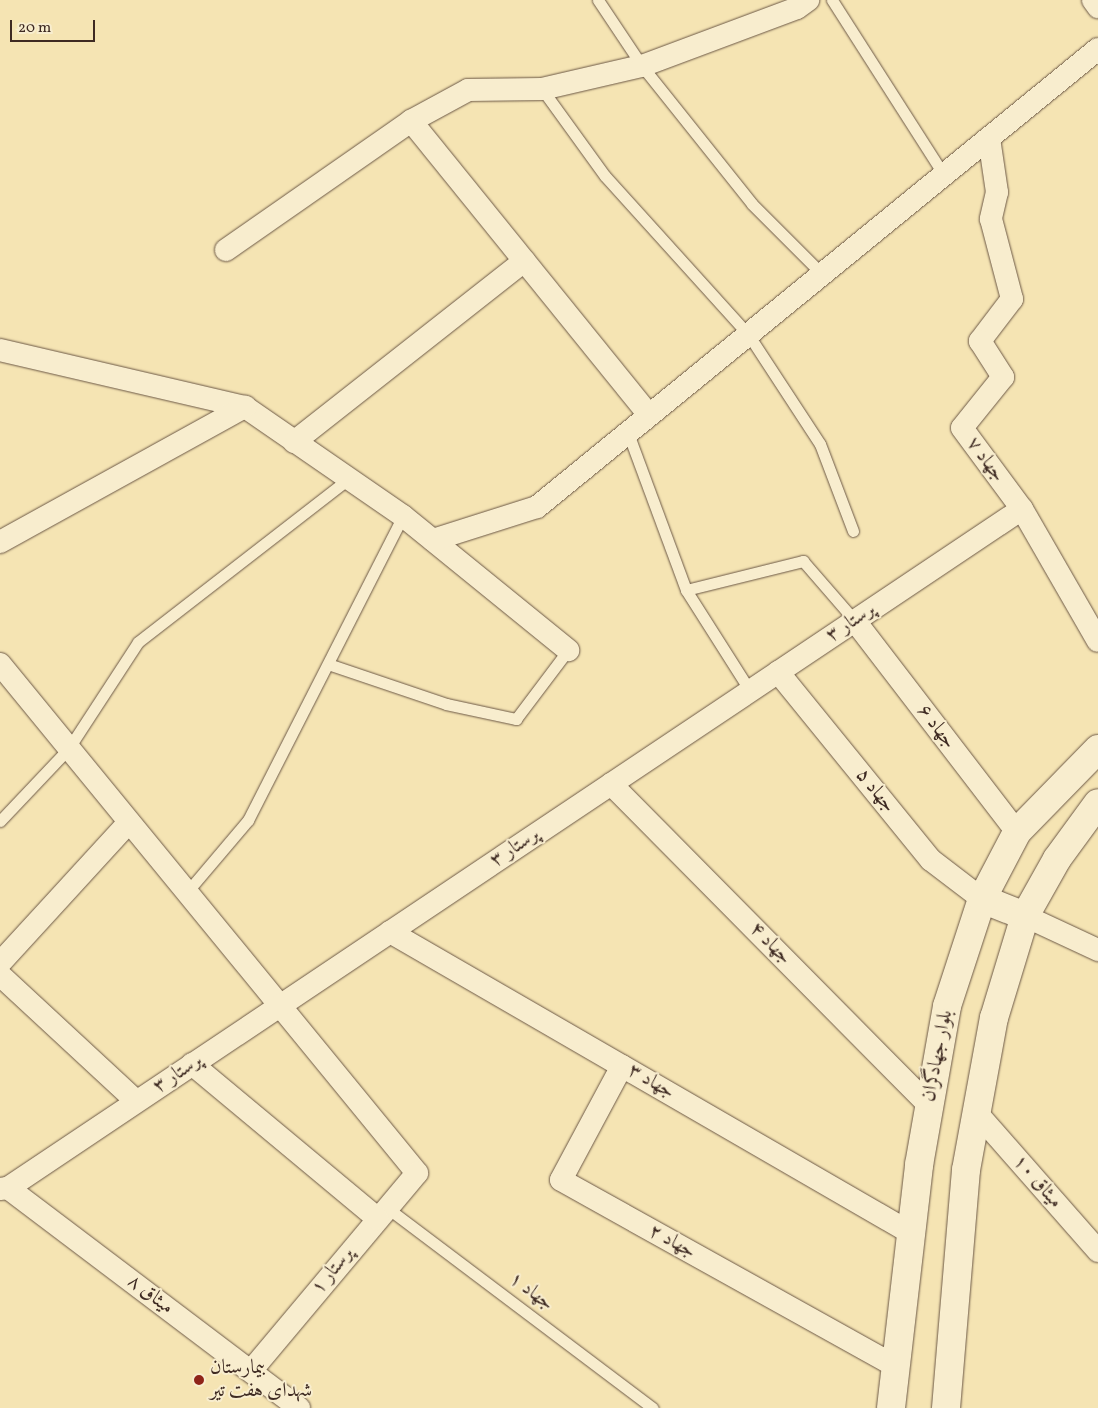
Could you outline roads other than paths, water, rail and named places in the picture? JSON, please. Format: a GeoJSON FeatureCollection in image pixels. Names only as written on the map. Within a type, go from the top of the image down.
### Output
{"type":"FeatureCollection","features":[{"type":"Feature","properties":{"kind":"main road","name":"بلوار جهادگران"},"geometry":{"type":"LineString","coordinates":[[891,1408],[928,1104],[947,1006],[982,899],[1017,832],[1098,749]]}},
{"type":"Feature","properties":{"kind":"main road"},"geometry":{"type":"LineString","coordinates":[[946,1408],[966,1170],[994,1018],[1025,916],[1057,859],[1098,803]]}},
{"type":"Feature","properties":{"kind":"main road"},"geometry":{"type":"LineString","coordinates":[[982,899],[1025,916]]}},
{"type":"Feature","properties":{"kind":"street"},"geometry":{"type":"LineString","coordinates":[[226,250],[411,121],[468,90],[542,90],[642,66],[798,8],[808,0]]}},
{"type":"Feature","properties":{"kind":"street"},"geometry":{"type":"LineString","coordinates":[[1093,0],[1098,7]]}},
{"type":"Feature","properties":{"kind":"street"},"geometry":{"type":"LineString","coordinates":[[433,540],[537,507],[1098,49]]}},
{"type":"Feature","properties":{"kind":"street"},"geometry":{"type":"LineString","coordinates":[[411,121],[649,415]]}},
{"type":"Feature","properties":{"kind":"street","name":"جهاد ۷"},"geometry":{"type":"LineString","coordinates":[[988,138],[997,192],[991,219],[1012,299],[980,341],[1003,377],[962,428],[1022,509],[1098,641]]}},
{"type":"Feature","properties":{"kind":"street"},"geometry":{"type":"LineString","coordinates":[[294,442],[524,261]]}},
{"type":"Feature","properties":{"kind":"street"},"geometry":{"type":"LineString","coordinates":[[0,350],[245,407],[346,480],[403,516],[568,650]]}},
{"type":"Feature","properties":{"kind":"street"},"geometry":{"type":"LineString","coordinates":[[0,542],[245,407]]}},
{"type":"Feature","properties":{"kind":"street","name":"پرستار ۳"},"geometry":{"type":"LineString","coordinates":[[4,1188],[280,1006],[1022,509]]}},
{"type":"Feature","properties":{"kind":"street","name":"جهاد ۶"},"geometry":{"type":"LineString","coordinates":[[855,621],[1017,832]]}},
{"type":"Feature","properties":{"kind":"street"},"geometry":{"type":"LineString","coordinates":[[0,664],[280,1006]]}},
{"type":"Feature","properties":{"kind":"street","name":"جهاد ۵"},"geometry":{"type":"LineString","coordinates":[[778,672],[931,860],[982,899]]}},
{"type":"Feature","properties":{"kind":"street","name":"جهاد ۴"},"geometry":{"type":"LineString","coordinates":[[611,784],[928,1104]]}},
{"type":"Feature","properties":{"kind":"street"},"geometry":{"type":"LineString","coordinates":[[0,963],[130,822]]}},
{"type":"Feature","properties":{"kind":"street"},"geometry":{"type":"LineString","coordinates":[[1025,916],[1098,950]]}},
{"type":"Feature","properties":{"kind":"street","name":"جهاد ۳"},"geometry":{"type":"LineString","coordinates":[[390,932],[911,1233]]}},
{"type":"Feature","properties":{"kind":"street"},"geometry":{"type":"LineString","coordinates":[[0,975],[136,1101]]}},
{"type":"Feature","properties":{"kind":"street","name":"پرستار ۱"},"geometry":{"type":"LineString","coordinates":[[251,1371],[381,1212],[417,1173],[280,1006]]}},
{"type":"Feature","properties":{"kind":"street"},"geometry":{"type":"LineString","coordinates":[[192,1064],[381,1212]]}},
{"type":"Feature","properties":{"kind":"street","name":"جهاد ۲"},"geometry":{"type":"LineString","coordinates":[[622,1066],[561,1180],[897,1367]]}},
{"type":"Feature","properties":{"kind":"street","name":"میثاق ۱۰"},"geometry":{"type":"LineString","coordinates":[[976,1112],[1098,1251]]}},
{"type":"Feature","properties":{"kind":"street","name":"میثاق ۸"},"geometry":{"type":"LineString","coordinates":[[4,1188],[299,1408]]}},
{"type":"Feature","properties":{"kind":"lane"},"geometry":{"type":"LineString","coordinates":[[598,0],[642,66],[752,204],[822,274]]}},
{"type":"Feature","properties":{"kind":"lane"},"geometry":{"type":"LineString","coordinates":[[832,0],[944,174]]}},
{"type":"Feature","properties":{"kind":"lane"},"geometry":{"type":"LineString","coordinates":[[542,90],[605,176],[748,334],[820,444],[853,531]]}},
{"type":"Feature","properties":{"kind":"lane"},"geometry":{"type":"LineString","coordinates":[[628,433],[686,590],[750,691]]}},
{"type":"Feature","properties":{"kind":"lane"},"geometry":{"type":"LineString","coordinates":[[0,821],[69,748],[138,642],[346,480]]}},
{"type":"Feature","properties":{"kind":"lane"},"geometry":{"type":"LineString","coordinates":[[187,892],[248,820],[403,516]]}},
{"type":"Feature","properties":{"kind":"lane"},"geometry":{"type":"LineString","coordinates":[[686,590],[803,560],[855,621]]}},
{"type":"Feature","properties":{"kind":"lane"},"geometry":{"type":"LineString","coordinates":[[328,664],[446,704],[516,720],[568,650]]}},
{"type":"Feature","properties":{"kind":"lane","name":"جهاد ۱"},"geometry":{"type":"LineString","coordinates":[[381,1212],[653,1408]]}},
{"type":"Feature","properties":{"kind":"place","name":"بیمارستان شهدای هفت تیر"},"geometry":{"type":"Point","coordinates":[199,1380]}}]}
